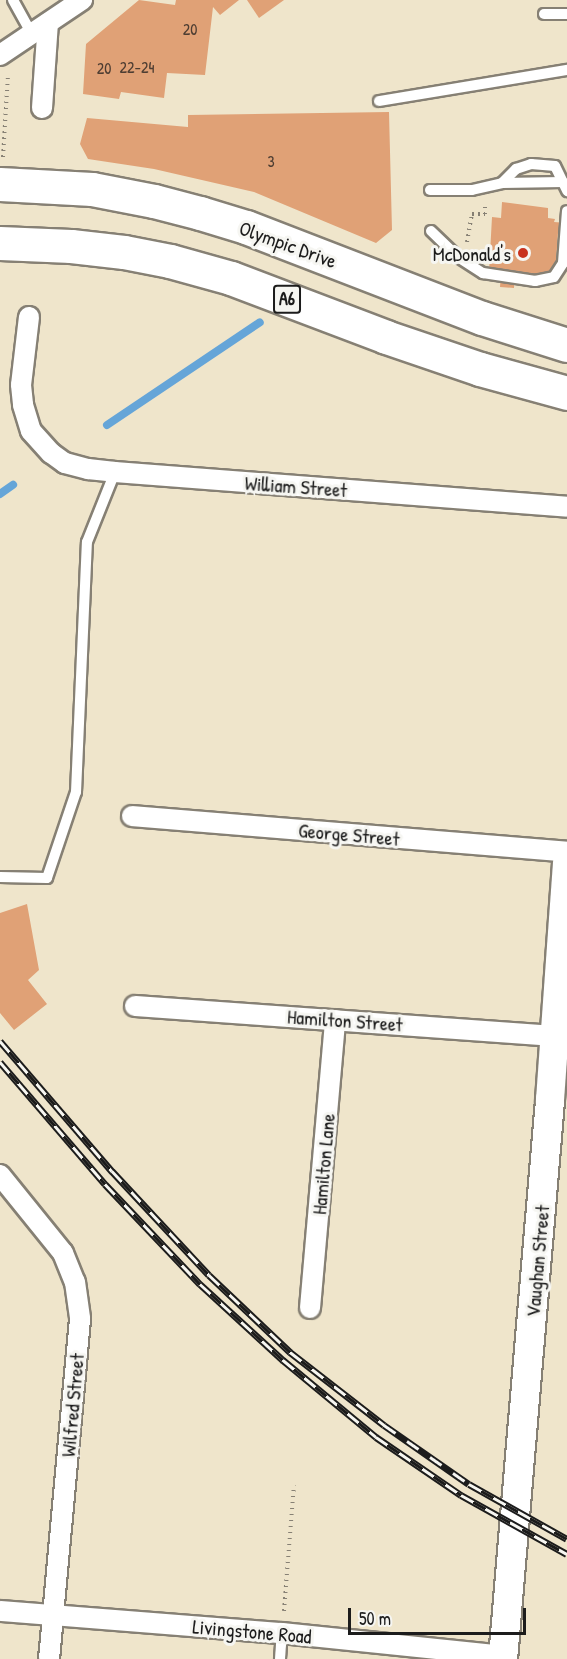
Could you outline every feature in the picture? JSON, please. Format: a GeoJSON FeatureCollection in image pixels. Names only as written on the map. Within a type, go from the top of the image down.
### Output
{"type":"FeatureCollection","features":[{"type":"Feature","properties":{"kind":"highway","name":"Olympic Drive"},"geometry":{"type":"LineString","coordinates":[[2,171],[154,201],[200,213],[267,235],[482,318],[567,345]]}},
{"type":"Feature","properties":{"kind":"highway","name":"A6"},"geometry":{"type":"LineString","coordinates":[[0,243],[71,246],[124,252],[170,261],[231,278],[470,365],[567,393]]}},
{"type":"Feature","properties":{"kind":"main road","name":"Vaughan Street"},"geometry":{"type":"LineString","coordinates":[[504,1657],[555,1100],[555,1036],[567,863]]}},
{"type":"Feature","properties":{"kind":"street"},"geometry":{"type":"LineString","coordinates":[[1,55],[82,0]]}},
{"type":"Feature","properties":{"kind":"street"},"geometry":{"type":"LineString","coordinates":[[40,29],[42,108]]}},
{"type":"Feature","properties":{"kind":"street","name":"William Street"},"geometry":{"type":"LineString","coordinates":[[29,317],[21,385],[23,405],[31,431],[41,443],[65,463],[88,469],[115,472],[563,507]]}},
{"type":"Feature","properties":{"kind":"street","name":"George Street"},"geometry":{"type":"LineString","coordinates":[[132,816],[567,852]]}},
{"type":"Feature","properties":{"kind":"street","name":"Hamilton Street"},"geometry":{"type":"LineString","coordinates":[[135,1005],[555,1036]]}},
{"type":"Feature","properties":{"kind":"street","name":"Hamilton Lane"},"geometry":{"type":"LineString","coordinates":[[310,1308],[335,1020]]}},
{"type":"Feature","properties":{"kind":"street","name":"Wilfred Street"},"geometry":{"type":"LineString","coordinates":[[0,1174],[63,1253],[75,1282],[80,1319],[50,1659]]}},
{"type":"Feature","properties":{"kind":"street","name":"Livingstone Road"},"geometry":{"type":"LineString","coordinates":[[0,1611],[282,1633],[504,1657]]}},
{"type":"Feature","properties":{"kind":"lane"},"geometry":{"type":"LineString","coordinates":[[13,0],[40,29]]}},
{"type":"Feature","properties":{"kind":"lane"},"geometry":{"type":"LineString","coordinates":[[544,14],[567,14]]}},
{"type":"Feature","properties":{"kind":"lane"},"geometry":{"type":"LineString","coordinates":[[379,101],[567,70]]}},
{"type":"Feature","properties":{"kind":"lane"},"geometry":{"type":"LineString","coordinates":[[430,190],[472,190],[502,183],[565,187],[555,166],[531,164],[516,169],[502,183]]}},
{"type":"Feature","properties":{"kind":"lane"},"geometry":{"type":"LineString","coordinates":[[431,231],[458,257],[483,273],[535,281],[554,277],[563,262],[567,211]]}},
{"type":"Feature","properties":{"kind":"lane"},"geometry":{"type":"LineString","coordinates":[[0,877],[47,878],[76,792],[87,542],[115,472]]}},
{"type":"Feature","properties":{"kind":"lane"},"geometry":{"type":"LineString","coordinates":[[280,1659],[282,1633]]}},
{"type":"Feature","properties":{"kind":"path"},"geometry":{"type":"LineString","coordinates":[[1,55],[9,72],[2,171]]}},
{"type":"Feature","properties":{"kind":"path"},"geometry":{"type":"LineString","coordinates":[[458,257],[469,238],[472,214],[485,214],[484,211]]}},
{"type":"Feature","properties":{"kind":"path"},"geometry":{"type":"LineString","coordinates":[[282,1633],[294,1485]]}},
{"type":"Feature","properties":{"kind":"building"},"geometry":{"type":"Polygon","coordinates":[[[139,0],[175,5],[176,0],[239,0],[220,15],[213,7],[205,75],[167,73],[164,98],[121,92],[119,99],[83,94],[86,44],[139,0]]]}},
{"type":"Feature","properties":{"kind":"building"},"geometry":{"type":"Polygon","coordinates":[[[247,0],[284,0],[259,18],[247,0]]]}},
{"type":"Feature","properties":{"kind":"building"},"geometry":{"type":"Polygon","coordinates":[[[389,112],[392,230],[376,243],[254,192],[154,169],[88,159],[80,144],[87,118],[188,127],[188,115],[389,112]]]}},
{"type":"Feature","properties":{"kind":"building","name":"McDonald's"},"geometry":{"type":"Polygon","coordinates":[[[502,202],[548,208],[548,218],[555,219],[554,222],[567,223],[567,234],[558,233],[555,276],[515,273],[514,288],[500,287],[501,273],[489,272],[492,217],[501,218],[502,202]]]}},
{"type":"Feature","properties":{"kind":"building"},"geometry":{"type":"Polygon","coordinates":[[[27,904],[39,970],[28,980],[47,1004],[14,1030],[0,1013],[0,913],[27,904]]]}},
{"type":"Feature","properties":{"kind":"waterway"},"geometry":{"type":"LineString","coordinates":[[107,425],[260,322]]}},
{"type":"Feature","properties":{"kind":"waterway"},"geometry":{"type":"LineString","coordinates":[[0,494],[13,485]]}},
{"type":"Feature","properties":{"kind":"railway"},"geometry":{"type":"LineString","coordinates":[[0,1041],[112,1171],[209,1275],[290,1352],[384,1425],[469,1484],[567,1539]]}},
{"type":"Feature","properties":{"kind":"railway"},"geometry":{"type":"LineString","coordinates":[[0,1062],[105,1184],[200,1284],[283,1360],[376,1437],[461,1495],[567,1554]]}},
{"type":"Feature","properties":{"kind":"place","name":"McDonald's"},"geometry":{"type":"Point","coordinates":[523,253]}}]}
